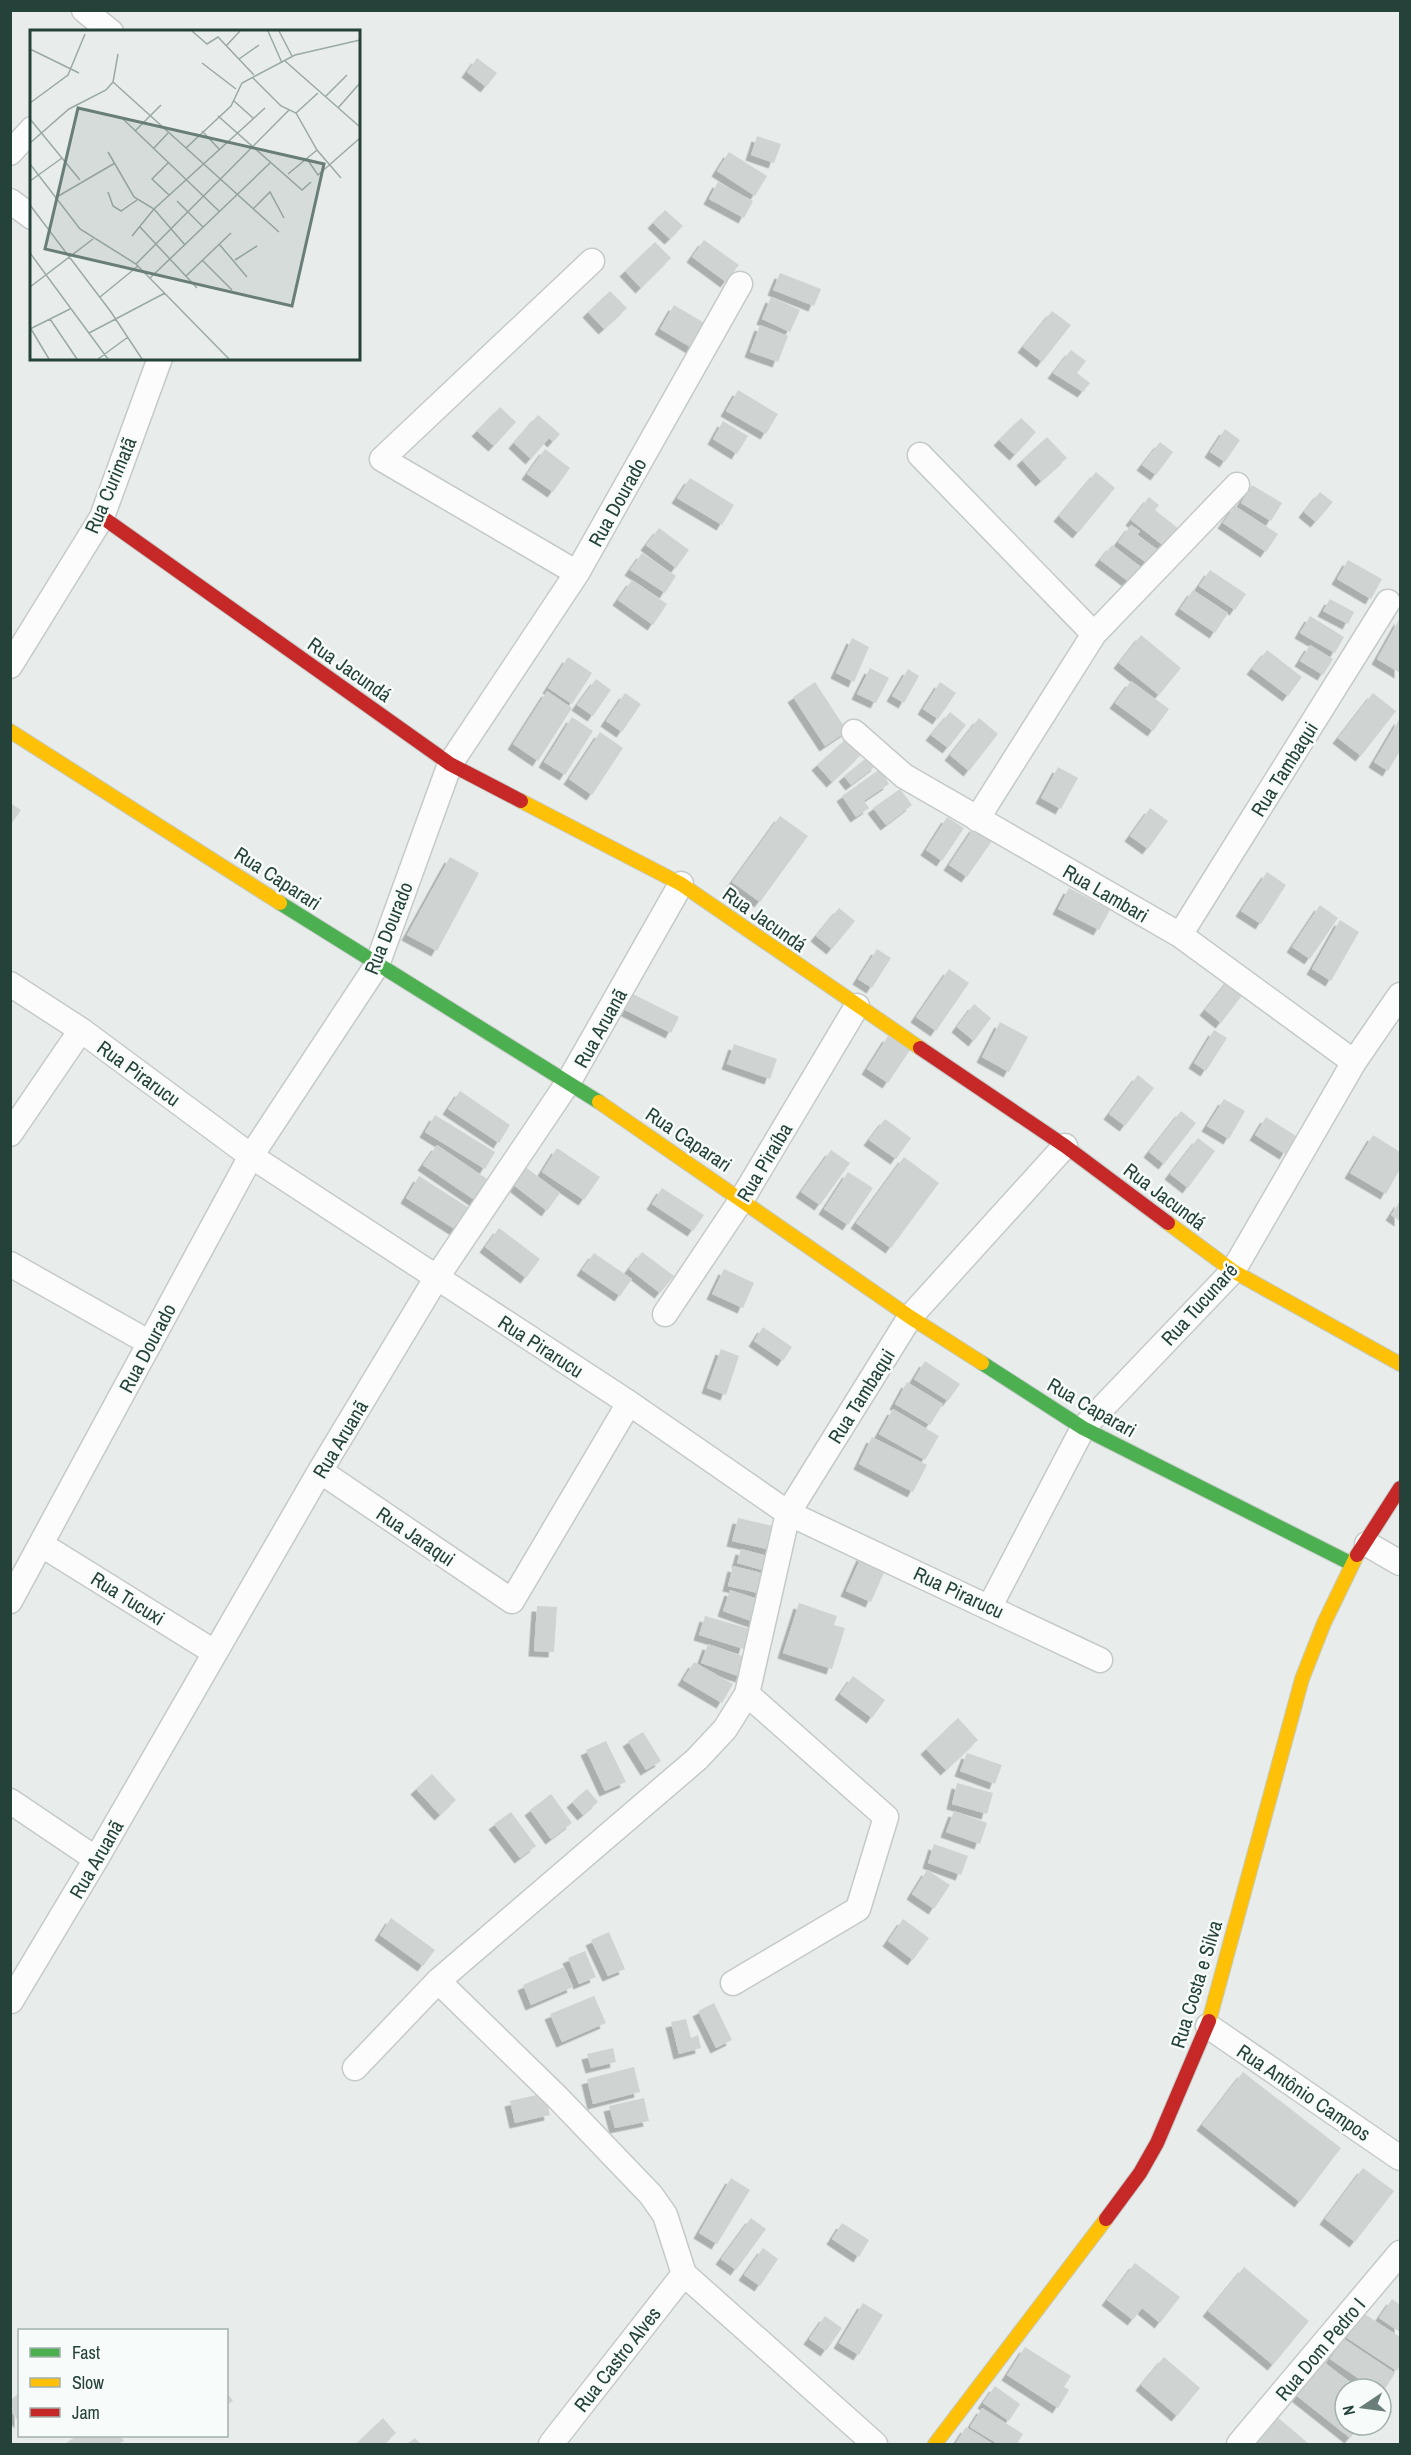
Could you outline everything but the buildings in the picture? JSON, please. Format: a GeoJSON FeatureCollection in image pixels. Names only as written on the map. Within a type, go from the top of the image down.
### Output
{"type":"FeatureCollection","features":[{"type":"Feature","properties":{"kind":"street"},"geometry":{"type":"LineString","coordinates":[[84,10],[109,30]]}},
{"type":"Feature","properties":{"kind":"street"},"geometry":{"type":"LineString","coordinates":[[10,153],[30,131]]}},
{"type":"Feature","properties":{"kind":"street"},"geometry":{"type":"LineString","coordinates":[[10,201],[30,216]]}},
{"type":"Feature","properties":{"kind":"street"},"geometry":{"type":"LineString","coordinates":[[577,573],[382,459],[592,261]]}},
{"type":"Feature","properties":{"kind":"street","name":"Rua Dourado"},"geometry":{"type":"LineString","coordinates":[[10,1601],[251,1156],[377,965],[450,764],[577,573],[740,284]]}},
{"type":"Feature","properties":{"kind":"street","name":"Rua Curimatã"},"geometry":{"type":"LineString","coordinates":[[10,666],[102,517],[159,360]]}},
{"type":"Feature","properties":{"kind":"street"},"geometry":{"type":"LineString","coordinates":[[920,455],[1094,634]]}},
{"type":"Feature","properties":{"kind":"street"},"geometry":{"type":"LineString","coordinates":[[977,819],[1094,634],[1237,485]]}},
{"type":"Feature","properties":{"kind":"street","name":"Rua Jacundá"},"geometry":{"type":"LineString","coordinates":[[102,517],[450,764],[681,884],[856,1006],[1065,1146],[1233,1271],[1401,1364]]}},
{"type":"Feature","properties":{"kind":"street","name":"Rua Tambaqui"},"geometry":{"type":"LineString","coordinates":[[1180,935],[1388,603]]}},
{"type":"Feature","properties":{"kind":"street","name":"Rua Caparari"},"geometry":{"type":"LineString","coordinates":[[10,731],[377,965],[569,1082],[742,1199],[910,1317],[1083,1428],[1352,1564]]}},
{"type":"Feature","properties":{"kind":"street","name":"Rua Lambari"},"geometry":{"type":"LineString","coordinates":[[854,732],[904,776],[1180,935],[1354,1062]]}},
{"type":"Feature","properties":{"kind":"street","name":"Rua Aruanã"},"geometry":{"type":"LineString","coordinates":[[11,2001],[320,1472],[437,1277],[569,1082],[681,884]]}},
{"type":"Feature","properties":{"kind":"street","name":"Rua Pirarucu"},"geometry":{"type":"LineString","coordinates":[[10,984],[81,1030],[251,1156],[629,1403],[788,1513],[1100,1659]]}},
{"type":"Feature","properties":{"kind":"street","name":"Rua Tucunaré"},"geometry":{"type":"LineString","coordinates":[[990,1606],[1083,1428],[1233,1271],[1354,1062],[1401,995]]}},
{"type":"Feature","properties":{"kind":"street","name":"Rua Piraíba"},"geometry":{"type":"LineString","coordinates":[[665,1314],[742,1199],[856,1006]]}},
{"type":"Feature","properties":{"kind":"street"},"geometry":{"type":"LineString","coordinates":[[10,1134],[81,1030]]}},
{"type":"Feature","properties":{"kind":"street","name":"Rua Tambaqui"},"geometry":{"type":"LineString","coordinates":[[356,2068],[438,1981],[697,1759],[725,1729],[747,1694],[788,1513],[910,1317],[1065,1146]]}},
{"type":"Feature","properties":{"kind":"street"},"geometry":{"type":"LineString","coordinates":[[10,1264],[150,1343]]}},
{"type":"Feature","properties":{"kind":"street","name":"Rua Jaraqui"},"geometry":{"type":"LineString","coordinates":[[320,1472],[512,1600],[629,1403]]}},
{"type":"Feature","properties":{"kind":"street","name":"Rua Costa e Silva"},"geometry":{"type":"LineString","coordinates":[[935,2445],[1140,2173],[1174,2106],[1208,2026],[1302,1679],[1324,1623],[1352,1564],[1401,1488]]}},
{"type":"Feature","properties":{"kind":"street"},"geometry":{"type":"LineString","coordinates":[[1367,1544],[1401,1563]]}},
{"type":"Feature","properties":{"kind":"street","name":"Rua Tucuxi"},"geometry":{"type":"LineString","coordinates":[[42,1545],[214,1652]]}},
{"type":"Feature","properties":{"kind":"street"},"geometry":{"type":"LineString","coordinates":[[733,1983],[858,1909],[886,1817],[747,1694]]}},
{"type":"Feature","properties":{"kind":"street"},"geometry":{"type":"LineString","coordinates":[[10,1801],[96,1859]]}},
{"type":"Feature","properties":{"kind":"street"},"geometry":{"type":"LineString","coordinates":[[438,1981],[558,2098],[651,2195],[665,2215],[684,2274],[875,2445]]}},
{"type":"Feature","properties":{"kind":"street","name":"Rua Antônio Campos"},"geometry":{"type":"LineString","coordinates":[[1208,2026],[1401,2158]]}},
{"type":"Feature","properties":{"kind":"street","name":"Rua Dom Pedro I"},"geometry":{"type":"LineString","coordinates":[[1239,2445],[1401,2253]]}},
{"type":"Feature","properties":{"kind":"street","name":"Rua Castro Alves"},"geometry":{"type":"LineString","coordinates":[[551,2445],[684,2274]]}},
{"type":"Feature","properties":{"kind":"traffic: fast"},"geometry":{"type":"LineString","coordinates":[[280,903],[599,1102]]}},
{"type":"Feature","properties":{"kind":"traffic: fast"},"geometry":{"type":"LineString","coordinates":[[982,1363],[1083,1428],[1352,1564]]}},
{"type":"Feature","properties":{"kind":"traffic: slow"},"geometry":{"type":"LineString","coordinates":[[10,731],[280,903]]}},
{"type":"Feature","properties":{"kind":"traffic: slow"},"geometry":{"type":"LineString","coordinates":[[521,801],[681,884],[920,1048]]}},
{"type":"Feature","properties":{"kind":"traffic: slow"},"geometry":{"type":"LineString","coordinates":[[599,1102],[910,1317],[982,1363]]}},
{"type":"Feature","properties":{"kind":"traffic: slow"},"geometry":{"type":"LineString","coordinates":[[1168,1223],[1233,1271],[1400,1364]]}},
{"type":"Feature","properties":{"kind":"traffic: slow"},"geometry":{"type":"LineString","coordinates":[[1209,2021],[1302,1679],[1324,1623],[1357,1555]]}},
{"type":"Feature","properties":{"kind":"traffic: slow"},"geometry":{"type":"LineString","coordinates":[[935,2444],[1106,2219]]}},
{"type":"Feature","properties":{"kind":"traffic: jam"},"geometry":{"type":"LineString","coordinates":[[102,517],[450,764],[521,801]]}},
{"type":"Feature","properties":{"kind":"traffic: jam"},"geometry":{"type":"LineString","coordinates":[[920,1048],[1065,1146],[1168,1223]]}},
{"type":"Feature","properties":{"kind":"traffic: jam"},"geometry":{"type":"LineString","coordinates":[[1357,1555],[1400,1488]]}},
{"type":"Feature","properties":{"kind":"traffic: jam"},"geometry":{"type":"LineString","coordinates":[[1106,2219],[1140,2173],[1157,2143],[1209,2021]]}}]}
